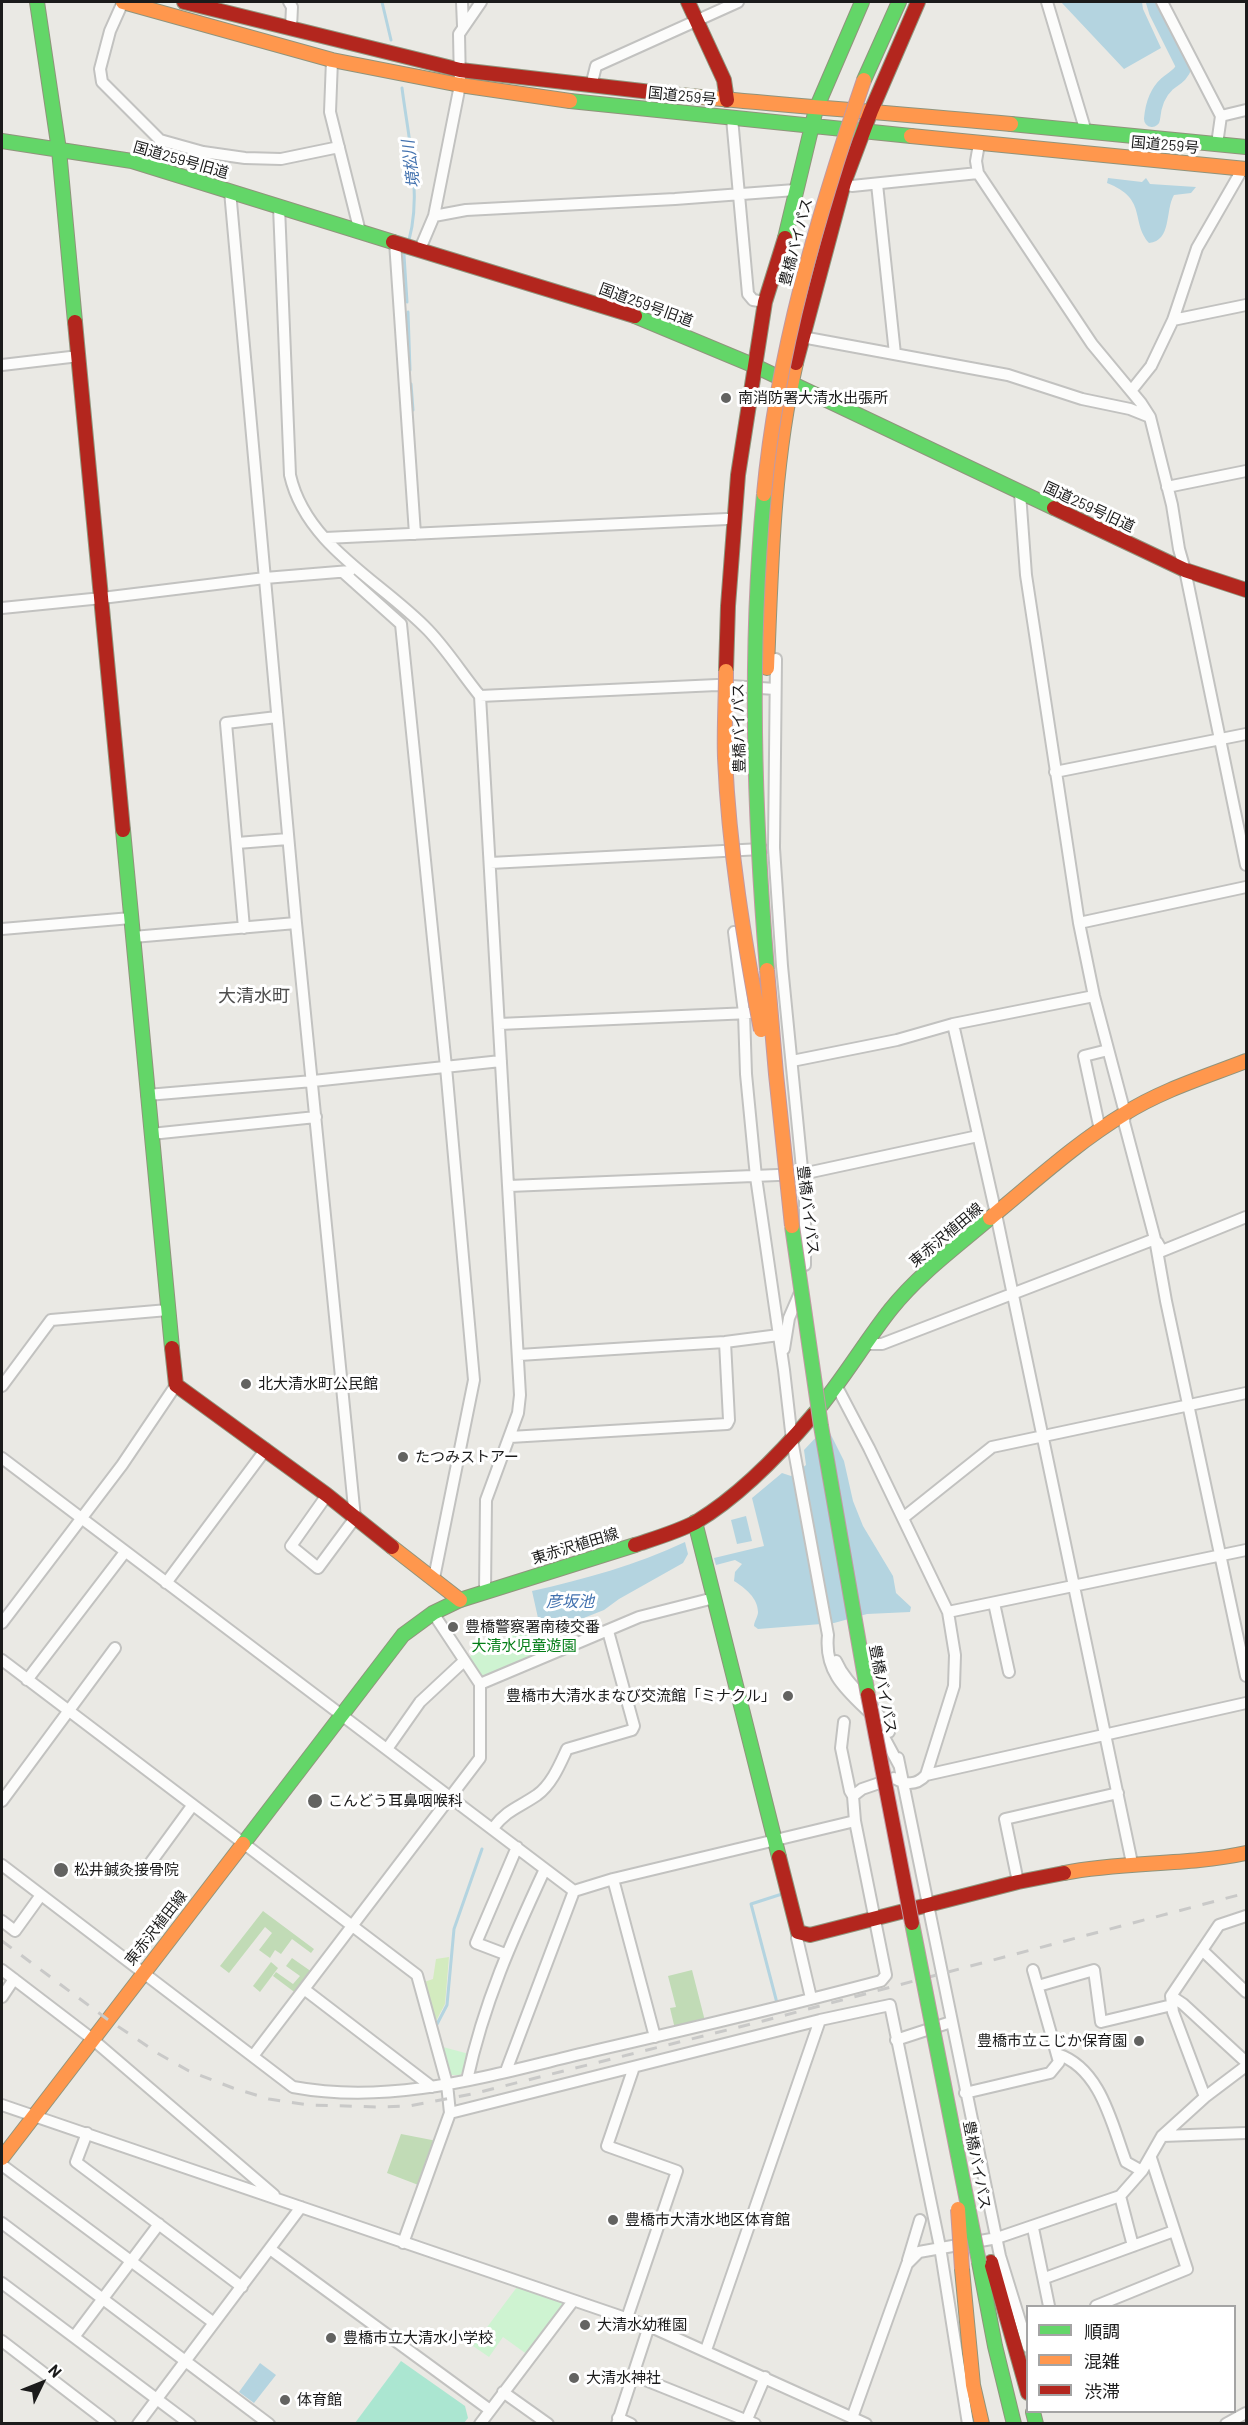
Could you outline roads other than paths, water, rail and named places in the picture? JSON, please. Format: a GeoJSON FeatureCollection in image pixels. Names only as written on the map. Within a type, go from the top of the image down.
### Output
{"type":"FeatureCollection","features":[{"type":"Feature","properties":{"kind":"main road"},"geometry":{"type":"LineString","coordinates":[[37,2],[59,150],[80,356],[147,1095],[176,1384],[327,1495],[460,1600]]}},
{"type":"Feature","properties":{"kind":"main road","name":"国道259号"},"geometry":{"type":"LineString","coordinates":[[123,2],[333,60],[460,85],[565,100],[732,118],[866,129],[979,144],[1245,168]]}},
{"type":"Feature","properties":{"kind":"main road","name":"国道259号"},"geometry":{"type":"LineString","coordinates":[[184,2],[460,70],[816,109],[871,111],[1246,147]]}},
{"type":"Feature","properties":{"kind":"main road"},"geometry":{"type":"LineString","coordinates":[[688,2],[724,80],[727,100]]}},
{"type":"Feature","properties":{"kind":"main road"},"geometry":{"type":"LineString","coordinates":[[782,1136],[742,926],[731,835],[725,757],[731,514],[765,302],[785,238],[816,109],[862,2]]}},
{"type":"Feature","properties":{"kind":"main road","name":"豊橋バイパス"},"geometry":{"type":"LineString","coordinates":[[899,2],[864,80],[835,163],[808,255],[786,355],[764,488],[756,600],[753,711],[760,872],[773,1060],[782,1136],[814,1385],[845,1578],[960,2168],[985,2262],[995,2346],[1014,2424]]}},
{"type":"Feature","properties":{"kind":"main road"},"geometry":{"type":"LineString","coordinates":[[760,872],[767,844],[767,668],[774,519],[791,385],[844,183],[871,111],[918,2]]}},
{"type":"Feature","properties":{"kind":"main road","name":"国道259号旧道"},"geometry":{"type":"LineString","coordinates":[[2,141],[132,161],[638,317],[755,366],[1185,570],[1246,590]]}},
{"type":"Feature","properties":{"kind":"main road","name":"東赤沢植田線"},"geometry":{"type":"LineString","coordinates":[[2,2158],[91,2038],[243,1844],[394,1644],[413,1626],[460,1600],[663,1536],[695,1522],[733,1495],[792,1440],[837,1387],[891,1309],[922,1275],[1082,1142],[1125,1113],[1163,1093],[1246,1060]]}},
{"type":"Feature","properties":{"kind":"main road"},"geometry":{"type":"LineString","coordinates":[[695,1522],[798,1932],[810,1935],[1018,1882],[1093,1867],[1218,1859],[1246,1853]]}},
{"type":"Feature","properties":{"kind":"main road"},"geometry":{"type":"LineString","coordinates":[[946,2097],[985,2262],[1026,2387]]}},
{"type":"Feature","properties":{"kind":"main road"},"geometry":{"type":"LineString","coordinates":[[960,2168],[958,2213],[962,2269],[974,2385],[982,2424]]}},
{"type":"Feature","properties":{"kind":"street"},"geometry":{"type":"LineString","coordinates":[[123,2],[110,31],[100,69],[102,82],[160,140],[203,152],[245,158],[281,159],[339,147]]}},
{"type":"Feature","properties":{"kind":"street"},"geometry":{"type":"LineString","coordinates":[[289,2],[292,7],[291,28]]}},
{"type":"Feature","properties":{"kind":"street"},"geometry":{"type":"LineString","coordinates":[[462,2],[463,26]]}},
{"type":"Feature","properties":{"kind":"street"},"geometry":{"type":"LineString","coordinates":[[420,249],[434,216],[460,85],[459,34],[481,2]]}},
{"type":"Feature","properties":{"kind":"street"},"geometry":{"type":"LineString","coordinates":[[591,86],[597,66],[738,2]]}},
{"type":"Feature","properties":{"kind":"street"},"geometry":{"type":"LineString","coordinates":[[848,31],[847,17],[852,2]]}},
{"type":"Feature","properties":{"kind":"street"},"geometry":{"type":"LineString","coordinates":[[911,17],[925,2]]}},
{"type":"Feature","properties":{"kind":"street"},"geometry":{"type":"LineString","coordinates":[[1047,2],[1086,132]]}},
{"type":"Feature","properties":{"kind":"street"},"geometry":{"type":"LineString","coordinates":[[1162,2],[1221,116],[1217,144]]}},
{"type":"Feature","properties":{"kind":"street"},"geometry":{"type":"LineString","coordinates":[[333,60],[330,112],[360,232]]}},
{"type":"Feature","properties":{"kind":"street"},"geometry":{"type":"LineString","coordinates":[[1221,116],[1246,110]]}},
{"type":"Feature","properties":{"kind":"street"},"geometry":{"type":"LineString","coordinates":[[732,118],[748,294],[753,300],[765,302]]}},
{"type":"Feature","properties":{"kind":"street"},"geometry":{"type":"LineString","coordinates":[[979,144],[976,161],[978,173],[1092,344],[1150,417],[1172,505],[1179,549],[1246,865]]}},
{"type":"Feature","properties":{"kind":"street"},"geometry":{"type":"LineString","coordinates":[[1131,391],[1150,366],[1173,320],[1197,248],[1245,168]]}},
{"type":"Feature","properties":{"kind":"street"},"geometry":{"type":"LineString","coordinates":[[844,183],[852,186],[978,173]]}},
{"type":"Feature","properties":{"kind":"street"},"geometry":{"type":"LineString","coordinates":[[877,183],[894,354]]}},
{"type":"Feature","properties":{"kind":"street"},"geometry":{"type":"LineString","coordinates":[[434,216],[466,210],[795,190]]}},
{"type":"Feature","properties":{"kind":"street"},"geometry":{"type":"LineString","coordinates":[[230,191],[288,839],[355,1518],[318,1568],[291,1546],[327,1495]]}},
{"type":"Feature","properties":{"kind":"street"},"geometry":{"type":"LineString","coordinates":[[279,207],[290,475],[302,509],[325,538],[354,566],[427,629],[480,696],[519,1354],[520,1404],[486,1500],[485,1591]]}},
{"type":"Feature","properties":{"kind":"street"},"geometry":{"type":"LineString","coordinates":[[395,242],[415,534]]}},
{"type":"Feature","properties":{"kind":"street"},"geometry":{"type":"LineString","coordinates":[[1173,320],[1246,305]]}},
{"type":"Feature","properties":{"kind":"street"},"geometry":{"type":"LineString","coordinates":[[802,337],[1008,375],[1082,399],[1130,409],[1150,417]]}},
{"type":"Feature","properties":{"kind":"street"},"geometry":{"type":"LineString","coordinates":[[2,365],[80,356]]}},
{"type":"Feature","properties":{"kind":"street"},"geometry":{"type":"LineString","coordinates":[[1167,487],[1246,471]]}},
{"type":"Feature","properties":{"kind":"street"},"geometry":{"type":"LineString","coordinates":[[1020,493],[1026,575],[1079,923],[1094,996],[1125,1113],[1124,1122],[1155,1239],[1166,1301],[1246,1676]]}},
{"type":"Feature","properties":{"kind":"street"},"geometry":{"type":"LineString","coordinates":[[325,538],[731,514],[720,597],[717,761],[724,852],[744,1012],[746,1074],[756,1177],[792,1440],[831,1662],[838,1682],[872,1716],[899,1765],[904,1784],[997,2238],[1026,2340]]}},
{"type":"Feature","properties":{"kind":"street"},"geometry":{"type":"LineString","coordinates":[[774,519],[779,560],[774,848],[806,1223],[804,1280],[789,1318],[784,1370]]}},
{"type":"Feature","properties":{"kind":"street"},"geometry":{"type":"LineString","coordinates":[[2,608],[265,578],[349,573],[354,566]]}},
{"type":"Feature","properties":{"kind":"street"},"geometry":{"type":"LineString","coordinates":[[344,573],[401,624],[446,1067],[474,1380],[434,1578]]}},
{"type":"Feature","properties":{"kind":"street"},"geometry":{"type":"LineString","coordinates":[[480,696],[717,685],[775,689]]}},
{"type":"Feature","properties":{"kind":"street"},"geometry":{"type":"LineString","coordinates":[[244,928],[226,723],[277,717]]}},
{"type":"Feature","properties":{"kind":"street"},"geometry":{"type":"LineString","coordinates":[[1055,772],[1246,734]]}},
{"type":"Feature","properties":{"kind":"street"},"geometry":{"type":"LineString","coordinates":[[237,843],[288,839]]}},
{"type":"Feature","properties":{"kind":"street"},"geometry":{"type":"LineString","coordinates":[[489,863],[774,848]]}},
{"type":"Feature","properties":{"kind":"street"},"geometry":{"type":"LineString","coordinates":[[1079,923],[1246,887]]}},
{"type":"Feature","properties":{"kind":"street"},"geometry":{"type":"LineString","coordinates":[[2,929],[131,918]]}},
{"type":"Feature","properties":{"kind":"street"},"geometry":{"type":"LineString","coordinates":[[133,937],[296,923]]}},
{"type":"Feature","properties":{"kind":"street"},"geometry":{"type":"LineString","coordinates":[[792,1061],[897,1040],[952,1024],[1094,996]]}},
{"type":"Feature","properties":{"kind":"street"},"geometry":{"type":"LineString","coordinates":[[499,1024],[787,1012]]}},
{"type":"Feature","properties":{"kind":"street"},"geometry":{"type":"LineString","coordinates":[[952,1024],[996,1214],[1132,1863]]}},
{"type":"Feature","properties":{"kind":"street"},"geometry":{"type":"LineString","coordinates":[[1100,1130],[1084,1056],[1108,1050]]}},
{"type":"Feature","properties":{"kind":"street"},"geometry":{"type":"LineString","coordinates":[[147,1095],[313,1081],[501,1061]]}},
{"type":"Feature","properties":{"kind":"street"},"geometry":{"type":"LineString","coordinates":[[151,1134],[316,1117]]}},
{"type":"Feature","properties":{"kind":"street"},"geometry":{"type":"LineString","coordinates":[[508,1186],[756,1177],[802,1173],[978,1136]]}},
{"type":"Feature","properties":{"kind":"street"},"geometry":{"type":"LineString","coordinates":[[1155,1239],[1162,1251],[1246,1216]]}},
{"type":"Feature","properties":{"kind":"street"},"geometry":{"type":"LineString","coordinates":[[867,1344],[882,1344],[1155,1239]]}},
{"type":"Feature","properties":{"kind":"street"},"geometry":{"type":"LineString","coordinates":[[2,1386],[51,1320],[168,1310]]}},
{"type":"Feature","properties":{"kind":"street"},"geometry":{"type":"LineString","coordinates":[[519,1354],[725,1342],[779,1335]]}},
{"type":"Feature","properties":{"kind":"street"},"geometry":{"type":"LineString","coordinates":[[510,1437],[727,1424],[729,1420],[725,1342]]}},
{"type":"Feature","properties":{"kind":"street"},"geometry":{"type":"LineString","coordinates":[[2,1623],[146,1431],[176,1384]]}},
{"type":"Feature","properties":{"kind":"street"},"geometry":{"type":"LineString","coordinates":[[837,1387],[948,1612],[955,1647],[954,1686],[926,1775]]}},
{"type":"Feature","properties":{"kind":"street"},"geometry":{"type":"LineString","coordinates":[[903,1518],[992,1447],[1246,1393]]}},
{"type":"Feature","properties":{"kind":"street"},"geometry":{"type":"LineString","coordinates":[[166,1582],[266,1449]]}},
{"type":"Feature","properties":{"kind":"street"},"geometry":{"type":"LineString","coordinates":[[2,1458],[574,1891]]}},
{"type":"Feature","properties":{"kind":"street"},"geometry":{"type":"LineString","coordinates":[[948,1612],[1246,1550]]}},
{"type":"Feature","properties":{"kind":"street"},"geometry":{"type":"LineString","coordinates":[[27,1680],[125,1552]]}},
{"type":"Feature","properties":{"kind":"street"},"geometry":{"type":"LineString","coordinates":[[480,1684],[639,1617],[714,1598]]}},
{"type":"Feature","properties":{"kind":"street"},"geometry":{"type":"LineString","coordinates":[[994,1603],[1010,1672]]}},
{"type":"Feature","properties":{"kind":"street"},"geometry":{"type":"LineString","coordinates":[[253,2056],[480,1758],[480,1684],[433,1613]]}},
{"type":"Feature","properties":{"kind":"street"},"geometry":{"type":"LineString","coordinates":[[493,1828],[507,1812],[543,1790],[561,1764],[567,1749],[632,1730],[633,1726],[608,1631]]}},
{"type":"Feature","properties":{"kind":"street"},"geometry":{"type":"LineString","coordinates":[[2,1802],[115,1648]]}},
{"type":"Feature","properties":{"kind":"street"},"geometry":{"type":"LineString","coordinates":[[2,1660],[417,1975],[447,2084],[450,2113],[403,2243]]}},
{"type":"Feature","properties":{"kind":"street"},"geometry":{"type":"LineString","coordinates":[[387,1749],[420,1702],[464,1661]]}},
{"type":"Feature","properties":{"kind":"street"},"geometry":{"type":"LineString","coordinates":[[853,1796],[862,1789],[894,1778],[904,1784],[916,1782],[926,1775],[1246,1703]]}},
{"type":"Feature","properties":{"kind":"street"},"geometry":{"type":"LineString","coordinates":[[2,1865],[293,2087],[314,2091],[384,2094],[432,2087],[655,2037],[881,1981],[886,1975],[855,1821],[853,1796],[841,1748],[844,1722]]}},
{"type":"Feature","properties":{"kind":"street"},"geometry":{"type":"LineString","coordinates":[[1018,1882],[1005,1819],[1118,1793]]}},
{"type":"Feature","properties":{"kind":"street"},"geometry":{"type":"LineString","coordinates":[[146,1869],[192,1806]]}},
{"type":"Feature","properties":{"kind":"street"},"geometry":{"type":"LineString","coordinates":[[574,1891],[613,1879],[855,1821]]}},
{"type":"Feature","properties":{"kind":"street"},"geometry":{"type":"LineString","coordinates":[[505,1954],[476,1943],[517,1847]]}},
{"type":"Feature","properties":{"kind":"street"},"geometry":{"type":"LineString","coordinates":[[467,2080],[478,2032],[505,1954],[545,1869]]}},
{"type":"Feature","properties":{"kind":"street"},"geometry":{"type":"LineString","coordinates":[[613,1879],[655,2037]]}},
{"type":"Feature","properties":{"kind":"street"},"geometry":{"type":"LineString","coordinates":[[506,2072],[574,1891]]}},
{"type":"Feature","properties":{"kind":"street"},"geometry":{"type":"LineString","coordinates":[[2,1921],[15,1931],[41,1895]]}},
{"type":"Feature","properties":{"kind":"street"},"geometry":{"type":"LineString","coordinates":[[1205,2097],[1172,2001],[1219,1925],[1244,1920]]}},
{"type":"Feature","properties":{"kind":"street"},"geometry":{"type":"LineString","coordinates":[[798,1932],[797,1938],[811,1998]]}},
{"type":"Feature","properties":{"kind":"street"},"geometry":{"type":"LineString","coordinates":[[1202,1950],[1246,1992]]}},
{"type":"Feature","properties":{"kind":"street"},"geometry":{"type":"LineString","coordinates":[[2,1970],[91,2038],[279,2199]]}},
{"type":"Feature","properties":{"kind":"street"},"geometry":{"type":"LineString","coordinates":[[966,2093],[1050,2073],[1059,2062],[1033,1970]]}},
{"type":"Feature","properties":{"kind":"street"},"geometry":{"type":"LineString","coordinates":[[907,2264],[919,2252],[997,2238],[1033,2228],[1120,2196],[1142,2171],[1162,2136],[1246,2064],[1183,2004],[1172,2001],[1101,2022],[1094,1970],[1038,1986]]}},
{"type":"Feature","properties":{"kind":"street"},"geometry":{"type":"LineString","coordinates":[[2,1997],[14,1979]]}},
{"type":"Feature","properties":{"kind":"street"},"geometry":{"type":"LineString","coordinates":[[304,1989],[432,2087]]}},
{"type":"Feature","properties":{"kind":"street"},"geometry":{"type":"LineString","coordinates":[[450,2113],[820,2020],[890,2005],[940,2247],[969,2424]]}},
{"type":"Feature","properties":{"kind":"street"},"geometry":{"type":"LineString","coordinates":[[706,2350],[820,2020]]}},
{"type":"Feature","properties":{"kind":"street"},"geometry":{"type":"LineString","coordinates":[[896,2040],[951,2022]]}},
{"type":"Feature","properties":{"kind":"street"},"geometry":{"type":"LineString","coordinates":[[1057,2054],[1065,2057],[1090,2076],[1103,2101],[1126,2162],[1142,2171]]}},
{"type":"Feature","properties":{"kind":"street"},"geometry":{"type":"LineString","coordinates":[[627,2318],[677,2171],[608,2146],[634,2067]]}},
{"type":"Feature","properties":{"kind":"street"},"geometry":{"type":"LineString","coordinates":[[2,2105],[649,2326],[866,2424]]}},
{"type":"Feature","properties":{"kind":"street"},"geometry":{"type":"LineString","coordinates":[[87,2133],[76,2162],[242,2286]]}},
{"type":"Feature","properties":{"kind":"street"},"geometry":{"type":"LineString","coordinates":[[1162,2136],[1246,2133]]}},
{"type":"Feature","properties":{"kind":"street"},"geometry":{"type":"LineString","coordinates":[[1101,2305],[1187,2269],[1151,2158]]}},
{"type":"Feature","properties":{"kind":"street"},"geometry":{"type":"LineString","coordinates":[[2,2165],[214,2323]]}},
{"type":"Feature","properties":{"kind":"street"},"geometry":{"type":"LineString","coordinates":[[1120,2196],[1133,2246]]}},
{"type":"Feature","properties":{"kind":"street"},"geometry":{"type":"LineString","coordinates":[[138,2424],[301,2207]]}},
{"type":"Feature","properties":{"kind":"street"},"geometry":{"type":"LineString","coordinates":[[852,2418],[907,2264],[920,2220]]}},
{"type":"Feature","properties":{"kind":"street"},"geometry":{"type":"LineString","coordinates":[[2,2223],[269,2424]]}},
{"type":"Feature","properties":{"kind":"street"},"geometry":{"type":"LineString","coordinates":[[74,2337],[159,2224]]}},
{"type":"Feature","properties":{"kind":"street"},"geometry":{"type":"LineString","coordinates":[[1033,2228],[1049,2305]]}},
{"type":"Feature","properties":{"kind":"street"},"geometry":{"type":"LineString","coordinates":[[1045,2278],[1174,2231]]}},
{"type":"Feature","properties":{"kind":"street"},"geometry":{"type":"LineString","coordinates":[[270,2249],[490,2410]]}},
{"type":"Feature","properties":{"kind":"street"},"geometry":{"type":"LineString","coordinates":[[2,2283],[190,2424]]}},
{"type":"Feature","properties":{"kind":"street"},"geometry":{"type":"LineString","coordinates":[[480,2424],[573,2301]]}},
{"type":"Feature","properties":{"kind":"street"},"geometry":{"type":"LineString","coordinates":[[631,2424],[617,2421],[649,2326]]}},
{"type":"Feature","properties":{"kind":"street"},"geometry":{"type":"LineString","coordinates":[[2,2341],[110,2424]]}},
{"type":"Feature","properties":{"kind":"street"},"geometry":{"type":"LineString","coordinates":[[633,2375],[749,2422],[765,2377]]}},
{"type":"Feature","properties":{"kind":"street"},"geometry":{"type":"LineString","coordinates":[[503,2392],[548,2424]]}},
{"type":"Feature","properties":{"kind":"street"},"geometry":{"type":"LineString","coordinates":[[1226,2424],[1246,2413]]}},
{"type":"Feature","properties":{"kind":"water"},"geometry":{"type":"Polygon","coordinates":[[[1061,2],[1142,2],[1161,48],[1124,69],[1061,2]]]}},
{"type":"Feature","properties":{"kind":"water"},"geometry":{"type":"Polygon","coordinates":[[[1108,178],[1142,182],[1146,178],[1150,184],[1196,187],[1191,193],[1174,195],[1165,231],[1156,241],[1149,243],[1143,235],[1133,203],[1120,189],[1107,183],[1108,178]]]}},
{"type":"Feature","properties":{"kind":"water"},"geometry":{"type":"Polygon","coordinates":[[[820,1433],[830,1433],[844,1461],[853,1501],[863,1526],[893,1576],[896,1593],[911,1607],[910,1612],[867,1614],[834,1623],[758,1629],[754,1626],[758,1612],[756,1602],[734,1581],[735,1572],[742,1564],[735,1560],[716,1565],[714,1558],[764,1546],[752,1498],[782,1473],[791,1476],[806,1465],[804,1450],[820,1433]]]}},
{"type":"Feature","properties":{"kind":"water"},"geometry":{"type":"Polygon","coordinates":[[[746,1516],[752,1541],[737,1544],[731,1520],[746,1516]]]}},
{"type":"Feature","properties":{"kind":"water","name":"彦坂池"},"geometry":{"type":"Polygon","coordinates":[[[685,1542],[688,1554],[683,1563],[604,1610],[571,1623],[541,1621],[538,1618],[532,1591],[610,1571],[685,1542]]]}},
{"type":"Feature","properties":{"kind":"water"},"geometry":{"type":"Polygon","coordinates":[[[260,2363],[276,2375],[254,2403],[239,2392],[260,2363]]]}},
{"type":"Feature","properties":{"kind":"waterway","name":"境松川"},"geometry":{"type":"LineString","coordinates":[[382,2],[391,40]]}},
{"type":"Feature","properties":{"kind":"waterway"},"geometry":{"type":"LineString","coordinates":[[1152,119],[1158,96],[1167,84],[1179,75],[1184,66],[1154,2]]}},
{"type":"Feature","properties":{"kind":"waterway","name":"境松川"},"geometry":{"type":"LineString","coordinates":[[402,88],[414,184],[413,222],[409,240]]}},
{"type":"Feature","properties":{"kind":"waterway","name":"境松川"},"geometry":{"type":"LineString","coordinates":[[404,255],[407,302]]}},
{"type":"Feature","properties":{"kind":"waterway","name":"境松川"},"geometry":{"type":"LineString","coordinates":[[408,312],[410,370]]}},
{"type":"Feature","properties":{"kind":"waterway","name":"境松川"},"geometry":{"type":"LineString","coordinates":[[411,384],[413,410]]}},
{"type":"Feature","properties":{"kind":"waterway"},"geometry":{"type":"LineString","coordinates":[[435,2028],[447,2005],[454,1929],[482,1849]]}},
{"type":"Feature","properties":{"kind":"waterway"},"geometry":{"type":"LineString","coordinates":[[777,2003],[751,1904],[782,1894]]}},
{"type":"Feature","properties":{"kind":"railway"},"geometry":{"type":"LineString","coordinates":[[2,1941],[107,2019],[189,2071],[269,2099],[309,2105],[409,2106],[472,2094],[763,2021],[1246,1893]]}},
{"type":"Feature","properties":{"kind":"place","name":"南消防署大清水出張所"},"geometry":{"type":"Point","coordinates":[726,398]}},
{"type":"Feature","properties":{"kind":"place","name":"北大清水町公民館"},"geometry":{"type":"Point","coordinates":[246,1384]}},
{"type":"Feature","properties":{"kind":"place","name":"たつみストアー"},"geometry":{"type":"Point","coordinates":[403,1457]}},
{"type":"Feature","properties":{"kind":"place","name":"豊橋警察署南稜交番"},"geometry":{"type":"Point","coordinates":[453,1627]}},
{"type":"Feature","properties":{"kind":"place","name":"豊橋市大清水まなび交流館「ミナクル」"},"geometry":{"type":"Point","coordinates":[788,1696]}},
{"type":"Feature","properties":{"kind":"place","name":"こんどう耳鼻咽喉科"},"geometry":{"type":"Point","coordinates":[315,1801]}},
{"type":"Feature","properties":{"kind":"place","name":"松井鍼灸接骨院"},"geometry":{"type":"Point","coordinates":[61,1870]}},
{"type":"Feature","properties":{"kind":"place","name":"豊橋市立こじか保育園"},"geometry":{"type":"Point","coordinates":[1139,2041]}},
{"type":"Feature","properties":{"kind":"place","name":"豊橋市大清水地区体育館"},"geometry":{"type":"Point","coordinates":[613,2220]}},
{"type":"Feature","properties":{"kind":"place","name":"大清水幼稚園"},"geometry":{"type":"Point","coordinates":[585,2325]}},
{"type":"Feature","properties":{"kind":"place","name":"豊橋市立大清水小学校"},"geometry":{"type":"Point","coordinates":[331,2338]}},
{"type":"Feature","properties":{"kind":"place","name":"大清水神社"},"geometry":{"type":"Point","coordinates":[574,2378]}},
{"type":"Feature","properties":{"kind":"place","name":"体育館"},"geometry":{"type":"Point","coordinates":[285,2400]}},
{"type":"Feature","properties":{"kind":"district","name":"大清水町"},"geometry":{"type":"Point","coordinates":[254,996]}},
{"type":"Feature","properties":{"kind":"park label","name":"大清水児童遊園"},"geometry":{"type":"Point","coordinates":[524,1646]}}]}
